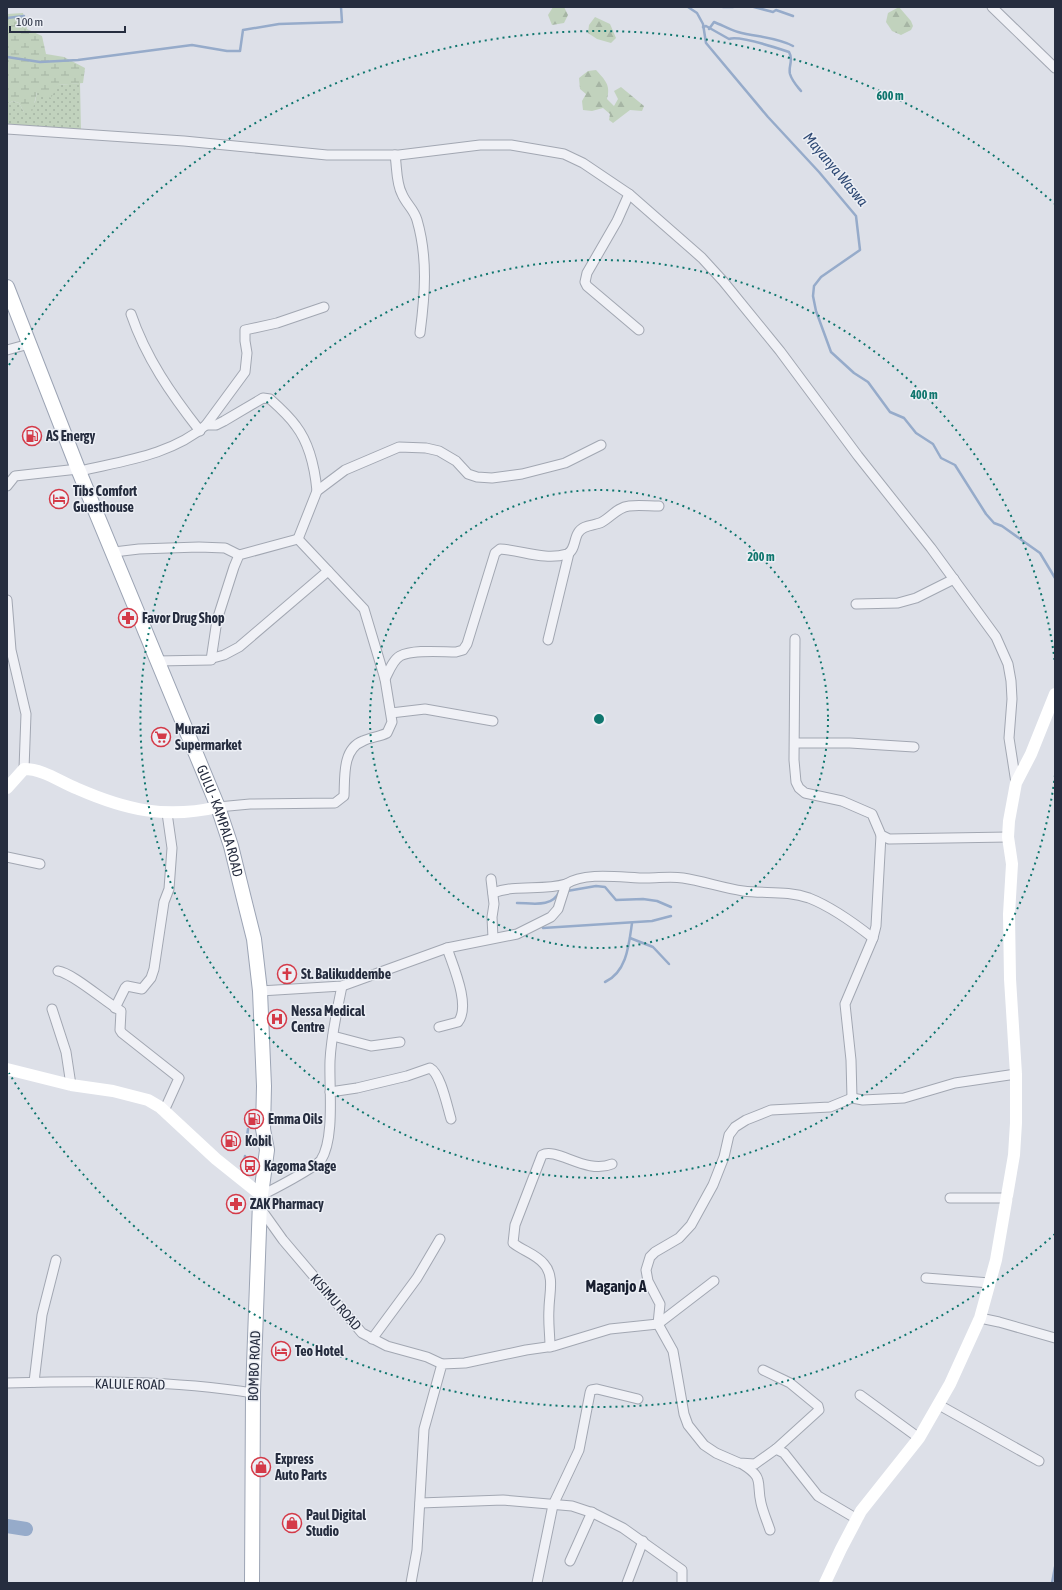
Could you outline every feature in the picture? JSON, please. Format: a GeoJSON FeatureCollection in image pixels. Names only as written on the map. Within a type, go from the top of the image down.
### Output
{"type":"FeatureCollection","features":[{"type":"Feature","properties":{"kind":"main road","name":"GULU - KAMPALA ROAD"},"geometry":{"type":"LineString","coordinates":[[7,287],[79,470],[218,807],[231,846],[254,939],[260,991],[264,1086],[263,1129],[266,1150]]}},
{"type":"Feature","properties":{"kind":"main road","name":"BOMBO ROAD"},"geometry":{"type":"LineString","coordinates":[[252,1583],[253,1393],[261,1198],[266,1150]]}},
{"type":"Feature","properties":{"kind":"street"},"geometry":{"type":"LineString","coordinates":[[992,7],[1055,68]]}},
{"type":"Feature","properties":{"kind":"street"},"geometry":{"type":"LineString","coordinates":[[7,129],[184,141],[327,155],[395,155],[480,145],[511,145],[564,154],[583,162],[629,194],[702,258],[723,280],[780,351],[858,456],[931,548],[996,638],[1008,664],[1012,699],[1009,738],[1016,783],[1008,837],[1012,864],[1009,914],[1010,979],[1016,1074],[1016,1123],[1007,1198],[996,1260],[980,1318],[963,1358],[939,1405],[919,1438],[868,1501],[840,1549],[825,1583]]}},
{"type":"Feature","properties":{"kind":"street"},"geometry":{"type":"LineString","coordinates":[[395,155],[402,195],[414,210],[425,254],[424,295],[420,333]]}},
{"type":"Feature","properties":{"kind":"street"},"geometry":{"type":"LineString","coordinates":[[629,194],[616,221],[586,273],[585,282],[639,330]]}},
{"type":"Feature","properties":{"kind":"street"},"geometry":{"type":"LineString","coordinates":[[203,428],[245,372],[248,353],[244,336],[245,330],[277,323],[324,307]]}},
{"type":"Feature","properties":{"kind":"street"},"geometry":{"type":"LineString","coordinates":[[131,314],[150,360],[178,405],[203,428]]}},
{"type":"Feature","properties":{"kind":"street"},"geometry":{"type":"LineString","coordinates":[[7,350],[29,344]]}},
{"type":"Feature","properties":{"kind":"street"},"geometry":{"type":"LineString","coordinates":[[8,482],[15,476],[79,470],[154,453],[177,444],[203,428],[216,425],[224,421],[263,398],[270,399],[297,426],[316,473],[318,491],[298,539]]}},
{"type":"Feature","properties":{"kind":"street"},"geometry":{"type":"LineString","coordinates":[[318,491],[345,470],[399,447],[426,448],[439,451],[456,461],[468,474],[478,477],[492,478],[522,474],[564,464],[601,445]]}},
{"type":"Feature","properties":{"kind":"street"},"geometry":{"type":"LineString","coordinates":[[548,640],[569,553],[578,532],[583,527],[601,522],[620,509],[628,506],[660,506]]}},
{"type":"Feature","properties":{"kind":"street"},"geometry":{"type":"LineString","coordinates":[[114,552],[139,549],[199,547],[225,548],[239,555],[298,539]]}},
{"type":"Feature","properties":{"kind":"street"},"geometry":{"type":"LineString","coordinates":[[24,769],[37,770],[77,789],[122,806],[142,811],[167,813],[196,812],[218,807],[250,804],[335,803],[344,796],[346,765],[349,754],[355,746],[363,740],[387,733],[392,722],[385,679],[364,609],[298,539]]}},
{"type":"Feature","properties":{"kind":"street"},"geometry":{"type":"LineString","coordinates":[[385,679],[392,665],[399,656],[408,653],[456,652],[463,650],[467,644],[495,553],[500,549],[549,556],[569,553]]}},
{"type":"Feature","properties":{"kind":"street"},"geometry":{"type":"LineString","coordinates":[[213,658],[217,620],[239,555]]}},
{"type":"Feature","properties":{"kind":"street"},"geometry":{"type":"LineString","coordinates":[[157,661],[208,660],[224,655],[239,647],[328,571]]}},
{"type":"Feature","properties":{"kind":"street"},"geometry":{"type":"LineString","coordinates":[[856,604],[904,602],[916,598],[954,579]]}},
{"type":"Feature","properties":{"kind":"street"},"geometry":{"type":"LineString","coordinates":[[7,600],[8,633],[26,714],[24,769],[7,788]]}},
{"type":"Feature","properties":{"kind":"street"},"geometry":{"type":"LineString","coordinates":[[795,639],[796,743],[794,760],[796,782],[799,788],[805,792],[842,801],[872,814],[881,835],[876,926],[873,938],[845,1004],[852,1060],[852,1098]]}},
{"type":"Feature","properties":{"kind":"street"},"geometry":{"type":"LineString","coordinates":[[1016,783],[1031,754],[1055,694]]}},
{"type":"Feature","properties":{"kind":"street"},"geometry":{"type":"LineString","coordinates":[[391,713],[425,710],[493,721]]}},
{"type":"Feature","properties":{"kind":"street"},"geometry":{"type":"LineString","coordinates":[[796,743],[850,743],[914,747]]}},
{"type":"Feature","properties":{"kind":"street"},"geometry":{"type":"LineString","coordinates":[[115,1008],[127,986],[142,989],[151,978],[154,969],[164,902],[169,889],[172,848],[167,813]]}},
{"type":"Feature","properties":{"kind":"street"},"geometry":{"type":"LineString","coordinates":[[881,835],[889,839],[1008,837]]}},
{"type":"Feature","properties":{"kind":"street"},"geometry":{"type":"LineString","coordinates":[[7,857],[40,864]]}},
{"type":"Feature","properties":{"kind":"street"},"geometry":{"type":"LineString","coordinates":[[493,893],[508,889],[550,888],[583,878],[626,876],[646,878],[671,877],[744,891],[785,893],[808,898],[838,913],[873,938]]}},
{"type":"Feature","properties":{"kind":"street"},"geometry":{"type":"LineString","coordinates":[[491,879],[494,904],[492,917],[493,938]]}},
{"type":"Feature","properties":{"kind":"street"},"geometry":{"type":"LineString","coordinates":[[260,991],[342,986],[447,948],[517,934],[551,917],[558,909],[566,884]]}},
{"type":"Feature","properties":{"kind":"street"},"geometry":{"type":"LineString","coordinates":[[439,1027],[458,1022],[463,1012],[458,983],[447,948]]}},
{"type":"Feature","properties":{"kind":"street"},"geometry":{"type":"LineString","coordinates":[[58,972],[76,979],[120,1011],[122,1015],[120,1030],[178,1078],[164,1111]]}},
{"type":"Feature","properties":{"kind":"street"},"geometry":{"type":"LineString","coordinates":[[7,1069],[71,1085],[113,1091],[148,1100],[164,1111],[261,1198],[308,1171],[321,1160],[328,1139],[331,1109],[330,1060],[342,986]]}},
{"type":"Feature","properties":{"kind":"street"},"geometry":{"type":"LineString","coordinates":[[52,1009],[66,1052],[71,1085]]}},
{"type":"Feature","properties":{"kind":"street"},"geometry":{"type":"LineString","coordinates":[[333,1036],[371,1046],[400,1042]]}},
{"type":"Feature","properties":{"kind":"street"},"geometry":{"type":"LineString","coordinates":[[330,1092],[357,1088],[407,1076],[430,1068],[434,1070],[438,1078],[451,1119]]}},
{"type":"Feature","properties":{"kind":"street"},"geometry":{"type":"LineString","coordinates":[[770,1530],[761,1502],[760,1482],[751,1469],[716,1453],[704,1445],[688,1425],[684,1414],[673,1351],[658,1324],[660,1304],[648,1281],[646,1270],[647,1263],[655,1252],[679,1238],[691,1225],[701,1209],[724,1157],[729,1135],[735,1127],[746,1120],[771,1110],[830,1107],[852,1098],[863,1100],[904,1098],[955,1083],[1016,1074]]}},
{"type":"Feature","properties":{"kind":"street"},"geometry":{"type":"LineString","coordinates":[[550,1347],[549,1310],[551,1284],[549,1272],[545,1264],[539,1259],[514,1243],[515,1225],[542,1155],[548,1153],[555,1154],[569,1161],[593,1167],[612,1164]]}},
{"type":"Feature","properties":{"kind":"street","name":"KISIMU ROAD"},"geometry":{"type":"LineString","coordinates":[[261,1198],[263,1212],[283,1240],[354,1326],[372,1339],[387,1346],[427,1357],[442,1364]]}},
{"type":"Feature","properties":{"kind":"street"},"geometry":{"type":"LineString","coordinates":[[950,1198],[1007,1198]]}},
{"type":"Feature","properties":{"kind":"street"},"geometry":{"type":"LineString","coordinates":[[372,1339],[417,1278],[440,1238]]}},
{"type":"Feature","properties":{"kind":"street"},"geometry":{"type":"LineString","coordinates":[[34,1382],[42,1315],[56,1260]]}},
{"type":"Feature","properties":{"kind":"street"},"geometry":{"type":"LineString","coordinates":[[926,1278],[990,1283]]}},
{"type":"Feature","properties":{"kind":"street"},"geometry":{"type":"LineString","coordinates":[[411,1583],[417,1550],[424,1429],[442,1364],[465,1363],[526,1350],[550,1347],[610,1329],[658,1324],[714,1281]]}},
{"type":"Feature","properties":{"kind":"street"},"geometry":{"type":"LineString","coordinates":[[980,1318],[1055,1338]]}},
{"type":"Feature","properties":{"kind":"street"},"geometry":{"type":"LineString","coordinates":[[739,1463],[755,1464],[776,1449],[819,1410],[818,1406],[790,1383],[763,1370]]}},
{"type":"Feature","properties":{"kind":"street","name":"KALULE ROAD"},"geometry":{"type":"LineString","coordinates":[[7,1383],[155,1384],[218,1388],[253,1393]]}},
{"type":"Feature","properties":{"kind":"street"},"geometry":{"type":"LineString","coordinates":[[537,1583],[553,1505],[579,1450],[591,1390],[638,1399]]}},
{"type":"Feature","properties":{"kind":"street"},"geometry":{"type":"LineString","coordinates":[[860,1395],[919,1438]]}},
{"type":"Feature","properties":{"kind":"street"},"geometry":{"type":"LineString","coordinates":[[939,1405],[1038,1461]]}},
{"type":"Feature","properties":{"kind":"street"},"geometry":{"type":"LineString","coordinates":[[776,1449],[784,1453],[818,1496],[857,1519]]}},
{"type":"Feature","properties":{"kind":"street"},"geometry":{"type":"LineString","coordinates":[[420,1503],[488,1500],[572,1506],[592,1512],[623,1528],[682,1570],[682,1583]]}},
{"type":"Feature","properties":{"kind":"street"},"geometry":{"type":"LineString","coordinates":[[570,1561],[592,1512]]}},
{"type":"Feature","properties":{"kind":"street"},"geometry":{"type":"LineString","coordinates":[[627,1583],[642,1541]]}},
{"type":"Feature","properties":{"kind":"green space"},"geometry":{"type":"Polygon","coordinates":[[[553,7],[564,7],[568,15],[564,23],[552,25],[548,15],[553,7]]]}},
{"type":"Feature","properties":{"kind":"green space"},"geometry":{"type":"Polygon","coordinates":[[[899,7],[911,21],[913,26],[911,30],[901,35],[892,31],[886,22],[888,13],[899,7]]]}},
{"type":"Feature","properties":{"kind":"green space"},"geometry":{"type":"Polygon","coordinates":[[[23,13],[27,29],[42,36],[46,54],[64,57],[85,68],[83,83],[58,85],[51,98],[37,92],[32,113],[24,112],[19,103],[13,101],[7,104],[7,14],[23,13]]]}},
{"type":"Feature","properties":{"kind":"green space"},"geometry":{"type":"Polygon","coordinates":[[[595,17],[610,24],[616,38],[611,43],[597,39],[588,33],[589,25],[595,17]]]}},
{"type":"Feature","properties":{"kind":"green space"},"geometry":{"type":"Polygon","coordinates":[[[596,70],[608,86],[607,99],[614,106],[618,99],[614,91],[621,87],[644,106],[642,111],[630,110],[613,123],[609,120],[610,114],[603,108],[592,111],[583,110],[582,101],[586,94],[580,89],[579,78],[588,71],[596,70]]]}},
{"type":"Feature","properties":{"kind":"green space"},"geometry":{"type":"Polygon","coordinates":[[[80,83],[81,131],[7,127],[7,104],[13,101],[19,103],[24,112],[35,102],[37,92],[58,85],[80,83]]]}},
{"type":"Feature","properties":{"kind":"waterway"},"geometry":{"type":"LineString","coordinates":[[7,57],[40,62],[78,60],[192,45],[227,51],[240,51],[243,30],[279,24],[342,22],[341,7]]}},
{"type":"Feature","properties":{"kind":"waterway","name":"Mayanya Waswa"},"geometry":{"type":"LineString","coordinates":[[688,7],[697,13],[703,24],[706,43],[768,117],[819,172],[856,216],[860,250],[821,277],[814,286],[813,296],[816,311],[831,352],[854,373],[868,382],[890,412],[904,418],[916,433],[933,444],[941,458],[955,465],[986,514],[994,523],[1002,526],[1040,553],[1055,578]]}},
{"type":"Feature","properties":{"kind":"waterway"},"geometry":{"type":"LineString","coordinates":[[723,7],[733,7]]}},
{"type":"Feature","properties":{"kind":"waterway"},"geometry":{"type":"LineString","coordinates":[[754,7],[773,12],[776,10],[793,16]]}},
{"type":"Feature","properties":{"kind":"waterway"},"geometry":{"type":"LineString","coordinates":[[7,18],[24,16]]}},
{"type":"Feature","properties":{"kind":"waterway"},"geometry":{"type":"LineString","coordinates":[[709,29],[714,22],[735,31],[773,39],[793,46]]}},
{"type":"Feature","properties":{"kind":"waterway"},"geometry":{"type":"LineString","coordinates":[[703,27],[706,26],[729,39],[734,38],[749,40],[789,52],[791,58],[790,74],[793,81],[801,91]]}},
{"type":"Feature","properties":{"kind":"waterway"},"geometry":{"type":"LineString","coordinates":[[567,891],[596,886],[605,887],[616,900],[643,899],[657,901],[671,907]]}},
{"type":"Feature","properties":{"kind":"waterway"},"geometry":{"type":"LineString","coordinates":[[517,903],[547,903],[556,897],[559,892]]}},
{"type":"Feature","properties":{"kind":"waterway"},"geometry":{"type":"LineString","coordinates":[[543,928],[652,921],[671,916]]}},
{"type":"Feature","properties":{"kind":"waterway"},"geometry":{"type":"LineString","coordinates":[[605,982],[618,972],[626,957],[632,923]]}},
{"type":"Feature","properties":{"kind":"waterway"},"geometry":{"type":"LineString","coordinates":[[630,938],[653,947],[669,964]]}},
{"type":"Feature","properties":{"kind":"waterway"},"geometry":{"type":"LineString","coordinates":[[246,1144],[248,1129]]}},
{"type":"Feature","properties":{"kind":"waterway"},"geometry":{"type":"LineString","coordinates":[[242,1175],[245,1156]]}},
{"type":"Feature","properties":{"kind":"waterway","name":"Mayanya Waswa"},"geometry":{"type":"LineString","coordinates":[[7,1526],[26,1529]]}},
{"type":"Feature","properties":{"kind":"waterway","name":"Mayanya Waswa"},"geometry":{"type":"LineString","coordinates":[[1052,1583],[1055,1567]]}},
{"type":"Feature","properties":{"kind":"place","name":"AS Energy"},"geometry":{"type":"Point","coordinates":[32,436]}},
{"type":"Feature","properties":{"kind":"place","name":"Tibs Comfort Guesthouse"},"geometry":{"type":"Point","coordinates":[59,499]}},
{"type":"Feature","properties":{"kind":"place","name":"Favor Drug Shop"},"geometry":{"type":"Point","coordinates":[128,618]}},
{"type":"Feature","properties":{"kind":"place","name":"Murazi Supermarket"},"geometry":{"type":"Point","coordinates":[161,737]}},
{"type":"Feature","properties":{"kind":"place","name":"St. Balikuddembe"},"geometry":{"type":"Point","coordinates":[287,974]}},
{"type":"Feature","properties":{"kind":"place","name":"Nessa Medical Centre"},"geometry":{"type":"Point","coordinates":[277,1019]}},
{"type":"Feature","properties":{"kind":"place","name":"Emma Oils"},"geometry":{"type":"Point","coordinates":[254,1119]}},
{"type":"Feature","properties":{"kind":"place","name":"Kobil"},"geometry":{"type":"Point","coordinates":[231,1141]}},
{"type":"Feature","properties":{"kind":"place","name":"Kagoma Stage"},"geometry":{"type":"Point","coordinates":[250,1166]}},
{"type":"Feature","properties":{"kind":"place","name":"ZAK Pharmacy"},"geometry":{"type":"Point","coordinates":[236,1204]}},
{"type":"Feature","properties":{"kind":"place","name":"Teo Hotel"},"geometry":{"type":"Point","coordinates":[281,1351]}},
{"type":"Feature","properties":{"kind":"place","name":"Express Auto Parts"},"geometry":{"type":"Point","coordinates":[261,1467]}},
{"type":"Feature","properties":{"kind":"place","name":"Paul Digital Studio"},"geometry":{"type":"Point","coordinates":[292,1523]}},
{"type":"Feature","properties":{"kind":"district","name":"Maganjo A"},"geometry":{"type":"Point","coordinates":[616,1286]}}]}
